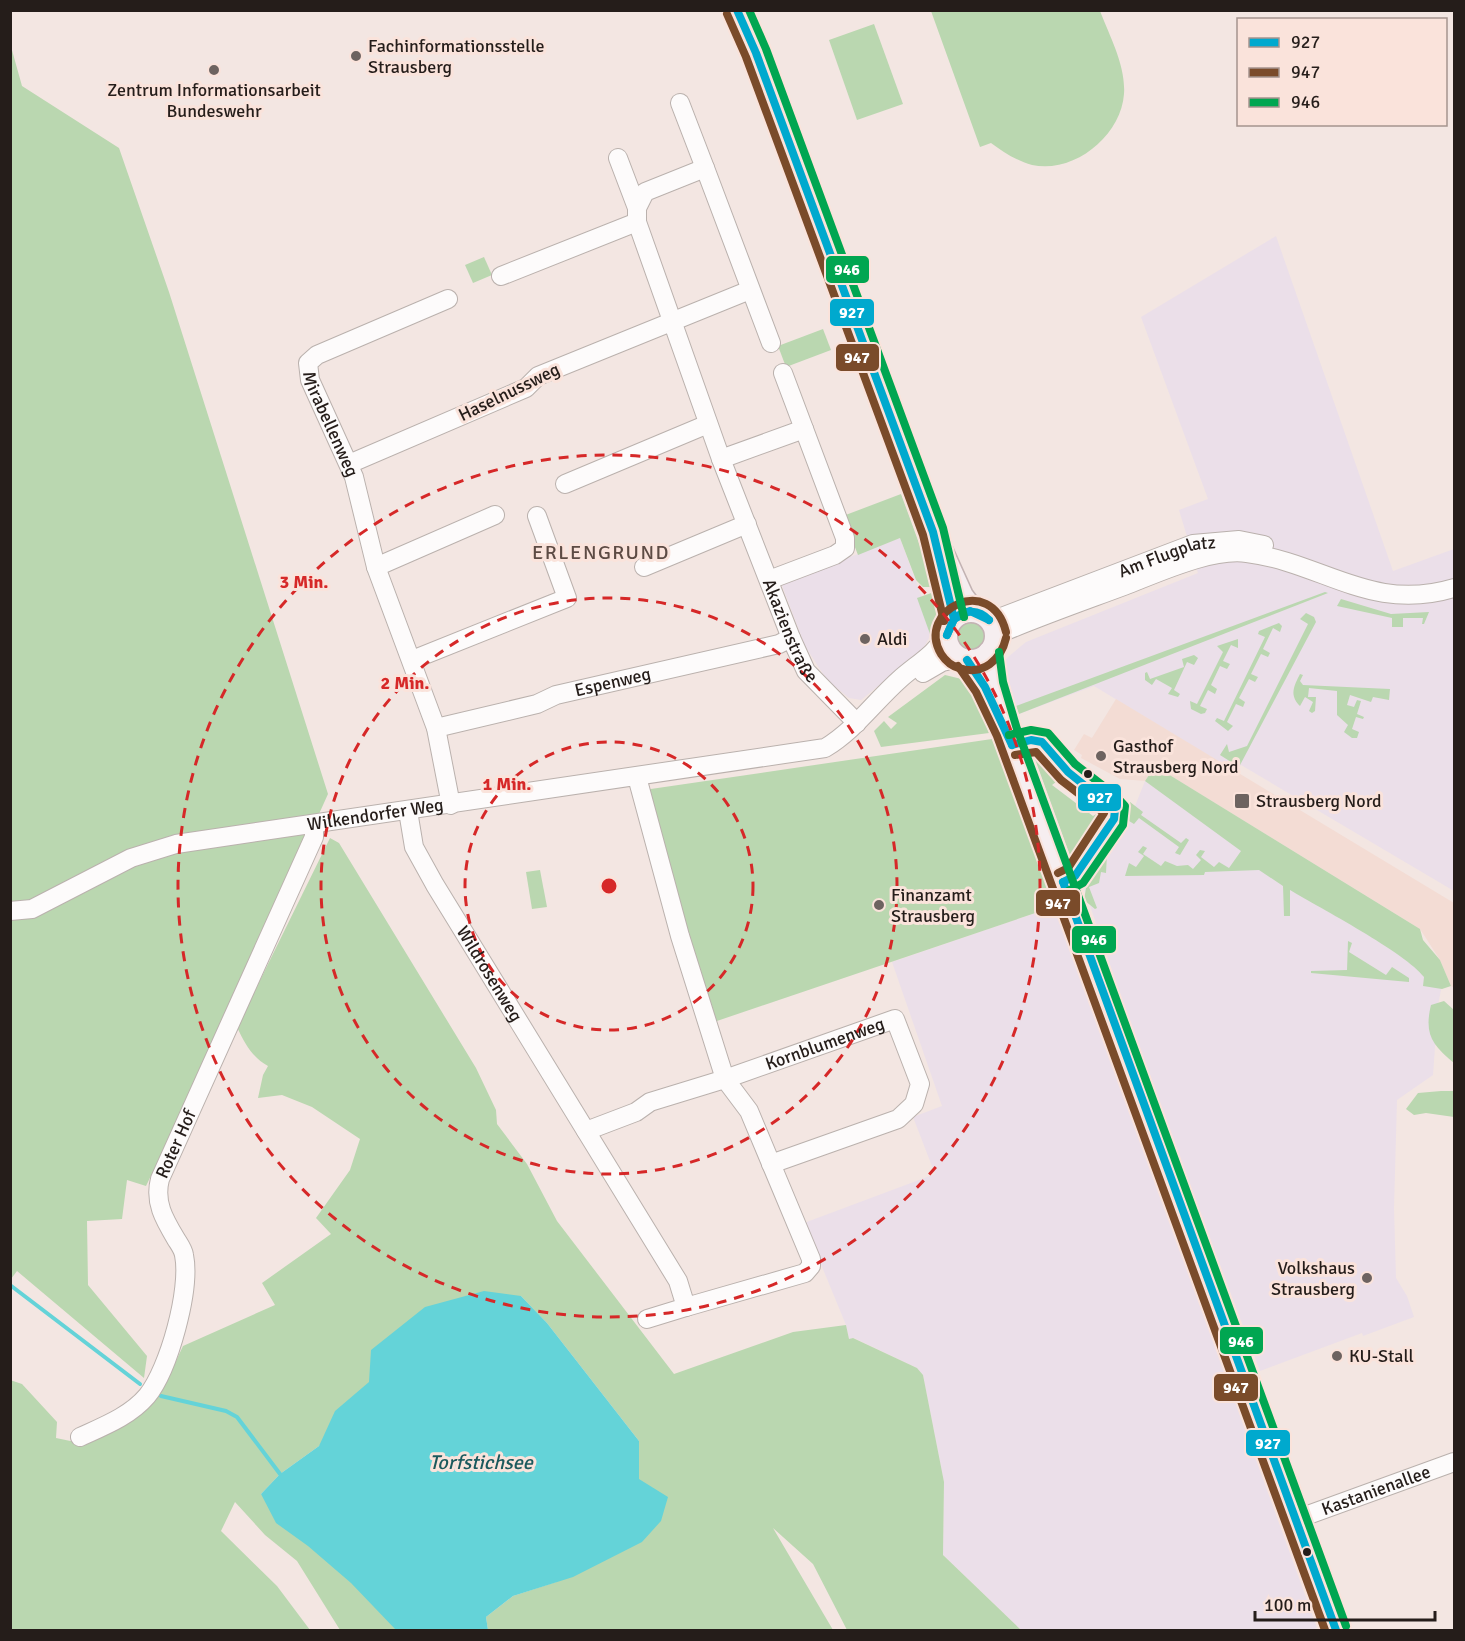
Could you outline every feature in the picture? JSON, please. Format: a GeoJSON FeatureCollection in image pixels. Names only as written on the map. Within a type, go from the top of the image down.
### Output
{"type":"FeatureCollection","features":[{"type":"Feature","properties":{"kind":"main road"},"geometry":{"type":"LineString","coordinates":[[737,10],[756,53],[933,532],[975,629],[1007,732],[1336,1630]]}},
{"type":"Feature","properties":{"kind":"main road"},"geometry":{"type":"LineString","coordinates":[[975,629],[950,649],[964,659],[985,687],[1007,732]]}},
{"type":"Feature","properties":{"kind":"main road"},"geometry":{"type":"LineString","coordinates":[[964,659],[981,659],[975,629]]}},
{"type":"Feature","properties":{"kind":"street"},"geometry":{"type":"LineString","coordinates":[[680,104],[771,343]]}},
{"type":"Feature","properties":{"kind":"street","name":"Akazienstraße"},"geometry":{"type":"LineString","coordinates":[[618,158],[670,322],[791,638],[806,671],[857,723]]}},
{"type":"Feature","properties":{"kind":"street"},"geometry":{"type":"LineString","coordinates":[[501,276],[637,215],[645,192],[705,168]]}},
{"type":"Feature","properties":{"kind":"street","name":"Haselnussweg"},"geometry":{"type":"LineString","coordinates":[[349,464],[526,388],[538,376],[750,290]]}},
{"type":"Feature","properties":{"kind":"street","name":"Mirabellenweg"},"geometry":{"type":"LineString","coordinates":[[448,299],[317,355],[308,363],[310,380],[349,464],[375,567],[436,728],[451,805]]}},
{"type":"Feature","properties":{"kind":"street"},"geometry":{"type":"LineString","coordinates":[[769,580],[835,555],[845,548],[845,538],[783,373]]}},
{"type":"Feature","properties":{"kind":"street"},"geometry":{"type":"LineString","coordinates":[[565,484],[708,424]]}},
{"type":"Feature","properties":{"kind":"street"},"geometry":{"type":"LineString","coordinates":[[721,459],[804,429]]}},
{"type":"Feature","properties":{"kind":"street"},"geometry":{"type":"LineString","coordinates":[[375,567],[495,515]]}},
{"type":"Feature","properties":{"kind":"street"},"geometry":{"type":"LineString","coordinates":[[412,660],[567,598],[537,516]]}},
{"type":"Feature","properties":{"kind":"street"},"geometry":{"type":"LineString","coordinates":[[644,567],[747,524]]}},
{"type":"Feature","properties":{"kind":"street","name":"Am Flugplatz"},"geometry":{"type":"LineString","coordinates":[[975,629],[1181,565],[1220,555],[1247,552],[1279,559],[1342,582],[1391,596],[1433,594],[1455,588]]}},
{"type":"Feature","properties":{"kind":"street","name":"Wilkendorfer Weg"},"geometry":{"type":"LineString","coordinates":[[10,911],[32,909],[131,858],[176,844],[818,750],[835,742],[879,702],[898,681],[935,652],[975,629]]}},
{"type":"Feature","properties":{"kind":"street","name":"Espenweg"},"geometry":{"type":"LineString","coordinates":[[436,728],[537,704],[556,695],[779,644],[791,638]]}},
{"type":"Feature","properties":{"kind":"street","name":"Wilkendorfer Weg"},"geometry":{"type":"LineString","coordinates":[[879,702],[935,665],[964,659]]}},
{"type":"Feature","properties":{"kind":"street"},"geometry":{"type":"LineString","coordinates":[[637,777],[680,936],[724,1079],[748,1112],[811,1260],[811,1266],[805,1273],[646,1319]]}},
{"type":"Feature","properties":{"kind":"street","name":"Wildrosenweg"},"geometry":{"type":"LineString","coordinates":[[408,811],[414,847],[678,1281],[686,1307]]}},
{"type":"Feature","properties":{"kind":"street","name":"Roter Hof"},"geometry":{"type":"LineString","coordinates":[[80,1437],[113,1422],[148,1395],[175,1336],[183,1289],[184,1253],[160,1211],[156,1195],[160,1179],[314,837],[314,825]]}},
{"type":"Feature","properties":{"kind":"street","name":"Kornblumenweg"},"geometry":{"type":"LineString","coordinates":[[724,1079],[895,1019],[920,1084],[914,1104],[897,1119],[771,1164]]}},
{"type":"Feature","properties":{"kind":"street"},"geometry":{"type":"LineString","coordinates":[[586,1131],[636,1112],[650,1102],[724,1079]]}},
{"type":"Feature","properties":{"kind":"street","name":"Kastanienallee"},"geometry":{"type":"LineString","coordinates":[[1297,1519],[1455,1462]]}},
{"type":"Feature","properties":{"kind":"shaded area"},"geometry":{"type":"Polygon","coordinates":[[[1276,236],[1393,571],[1454,549],[1454,891],[1241,765],[1236,772],[1094,686],[1019,714],[1003,672],[1003,664],[1008,657],[1026,642],[1198,573],[1179,510],[1208,499],[1141,317],[1276,236]]]}},
{"type":"Feature","properties":{"kind":"shaded area"},"geometry":{"type":"Polygon","coordinates":[[[900,538],[932,625],[929,638],[923,649],[861,700],[849,698],[827,680],[805,646],[781,583],[900,538]]]}},
{"type":"Feature","properties":{"kind":"shaded area"},"geometry":{"type":"Polygon","coordinates":[[[1116,699],[1454,903],[1454,988],[1440,960],[1420,929],[1155,766],[1145,781],[1120,779],[1081,758],[1082,755],[1074,750],[1084,734],[1092,738],[1116,699]]]}},
{"type":"Feature","properties":{"kind":"shaded area"},"geometry":{"type":"Polygon","coordinates":[[[1145,781],[1443,980],[1438,1005],[1433,1075],[1397,1100],[1394,1208],[1396,1278],[1407,1296],[1414,1317],[1363,1336],[1362,1333],[1260,1371],[1141,1056],[1084,888],[1129,821],[1145,781]]]}},
{"type":"Feature","properties":{"kind":"shaded area"},"geometry":{"type":"Polygon","coordinates":[[[1056,906],[1317,1628],[1311,1630],[1021,1630],[943,1555],[944,1482],[923,1375],[917,1368],[854,1338],[849,1339],[846,1325],[804,1223],[935,1174],[913,1117],[942,1106],[892,962],[1056,906]]]}},
{"type":"Feature","properties":{"kind":"green space"},"geometry":{"type":"Polygon","coordinates":[[[931,11],[1100,11],[1116,52],[1124,83],[1121,109],[1114,124],[1093,149],[1064,164],[1032,165],[1010,156],[991,143],[980,147],[931,11]]]}},
{"type":"Feature","properties":{"kind":"green space"},"geometry":{"type":"Polygon","coordinates":[[[874,24],[903,104],[857,120],[829,40],[874,24]]]}},
{"type":"Feature","properties":{"kind":"green space"},"geometry":{"type":"Polygon","coordinates":[[[10,43],[22,86],[119,148],[169,292],[328,794],[227,1018],[146,1186],[127,1180],[122,1219],[87,1221],[88,1285],[147,1356],[144,1378],[17,1271],[11,1279],[10,43]]]}},
{"type":"Feature","properties":{"kind":"green space"},"geometry":{"type":"Polygon","coordinates":[[[484,257],[492,275],[473,283],[465,265],[484,257]]]}},
{"type":"Feature","properties":{"kind":"green space"},"geometry":{"type":"Polygon","coordinates":[[[823,329],[831,350],[786,367],[778,346],[823,329]]]}},
{"type":"Feature","properties":{"kind":"green space"},"geometry":{"type":"Polygon","coordinates":[[[901,494],[935,587],[923,587],[916,580],[900,538],[858,555],[843,516],[901,494]]]}},
{"type":"Feature","properties":{"kind":"green space"},"geometry":{"type":"Polygon","coordinates":[[[937,591],[941,606],[930,634],[917,598],[937,591]]]}},
{"type":"Feature","properties":{"kind":"green space"},"geometry":{"type":"Polygon","coordinates":[[[1325,592],[1328,593],[1019,714],[1016,706],[1325,592]]]}},
{"type":"Feature","properties":{"kind":"green space"},"geometry":{"type":"Polygon","coordinates":[[[1341,599],[1391,614],[1429,612],[1424,624],[1422,624],[1423,618],[1403,618],[1403,627],[1392,627],[1392,618],[1337,606],[1341,599]]]}},
{"type":"Feature","properties":{"kind":"green space"},"geometry":{"type":"Polygon","coordinates":[[[1306,613],[1314,617],[1316,622],[1239,767],[1220,755],[1227,744],[1229,752],[1247,746],[1308,624],[1300,619],[1306,613]]]}},
{"type":"Feature","properties":{"kind":"green space"},"geometry":{"type":"Polygon","coordinates":[[[971,620],[983,625],[988,637],[983,649],[971,654],[959,649],[954,637],[959,625],[971,620]]]}},
{"type":"Feature","properties":{"kind":"green space"},"geometry":{"type":"Polygon","coordinates":[[[1279,623],[1282,626],[1280,632],[1273,628],[1263,649],[1270,653],[1268,657],[1261,654],[1251,674],[1258,677],[1255,682],[1249,679],[1239,698],[1245,702],[1243,707],[1236,704],[1227,722],[1233,726],[1228,731],[1215,721],[1217,718],[1224,721],[1265,637],[1258,634],[1259,631],[1279,623]]]}},
{"type":"Feature","properties":{"kind":"green space"},"geometry":{"type":"Polygon","coordinates":[[[1238,639],[1238,648],[1231,645],[1223,661],[1230,664],[1227,669],[1220,666],[1211,685],[1217,689],[1215,694],[1208,690],[1200,706],[1207,709],[1205,713],[1201,714],[1191,709],[1190,701],[1197,704],[1223,652],[1217,646],[1238,639]]]}},
{"type":"Feature","properties":{"kind":"green space"},"geometry":{"type":"Polygon","coordinates":[[[1194,655],[1198,658],[1194,665],[1187,662],[1174,690],[1180,694],[1178,697],[1168,694],[1172,688],[1156,679],[1152,685],[1145,680],[1145,673],[1147,672],[1150,679],[1184,667],[1182,659],[1194,655]]]}},
{"type":"Feature","properties":{"kind":"green space"},"geometry":{"type":"Polygon","coordinates":[[[1300,674],[1303,675],[1300,681],[1303,685],[1390,689],[1389,700],[1373,697],[1371,702],[1350,695],[1347,705],[1354,707],[1357,700],[1361,701],[1357,714],[1364,717],[1363,719],[1356,717],[1352,729],[1359,732],[1357,738],[1352,738],[1344,732],[1348,725],[1337,715],[1337,691],[1309,688],[1308,697],[1316,697],[1315,711],[1312,713],[1309,711],[1313,702],[1305,697],[1300,706],[1295,698],[1294,690],[1300,674]]]}},
{"type":"Feature","properties":{"kind":"green space"},"geometry":{"type":"Polygon","coordinates":[[[945,675],[970,681],[989,733],[881,747],[874,731],[884,721],[891,729],[897,723],[888,717],[945,675]]]}},
{"type":"Feature","properties":{"kind":"green space"},"geometry":{"type":"Polygon","coordinates":[[[992,739],[1056,906],[711,1023],[644,790],[992,739]]]}},
{"type":"Feature","properties":{"kind":"green space"},"geometry":{"type":"Polygon","coordinates":[[[1031,748],[1042,749],[1065,775],[1052,785],[1093,816],[1106,808],[1109,810],[1110,817],[1080,860],[1072,861],[1031,748]]]}},
{"type":"Feature","properties":{"kind":"green space"},"geometry":{"type":"Polygon","coordinates":[[[1155,766],[1420,929],[1423,940],[1440,960],[1451,986],[1442,989],[1423,986],[1424,977],[1400,956],[1362,931],[1290,890],[1290,916],[1284,916],[1283,886],[1259,870],[1205,872],[1204,875],[1125,876],[1129,863],[1136,867],[1144,856],[1138,852],[1143,846],[1147,848],[1143,854],[1161,866],[1165,861],[1177,866],[1188,865],[1193,869],[1201,860],[1196,855],[1200,850],[1205,851],[1201,857],[1214,867],[1219,862],[1229,868],[1241,851],[1145,781],[1155,766]]]}},
{"type":"Feature","properties":{"kind":"green space"},"geometry":{"type":"Polygon","coordinates":[[[1130,802],[1143,812],[1141,815],[1181,843],[1186,838],[1189,840],[1180,855],[1175,853],[1179,847],[1139,818],[1134,824],[1129,821],[1130,802]]]}},
{"type":"Feature","properties":{"kind":"green space"},"geometry":{"type":"Polygon","coordinates":[[[330,838],[339,843],[476,1068],[496,1110],[497,1124],[527,1164],[557,1221],[674,1374],[793,1332],[846,1325],[849,1339],[853,1338],[917,1368],[923,1375],[944,1482],[943,1555],[1021,1630],[847,1630],[813,1564],[773,1528],[833,1630],[488,1630],[486,1617],[513,1596],[556,1582],[639,1480],[639,1441],[547,1323],[521,1296],[376,1397],[319,1446],[280,1474],[261,1494],[333,1542],[422,1630],[340,1630],[297,1561],[265,1535],[235,1502],[221,1531],[277,1586],[310,1630],[11,1630],[10,1380],[22,1384],[57,1422],[56,1438],[80,1443],[140,1408],[163,1389],[183,1346],[275,1305],[262,1283],[331,1234],[316,1218],[350,1170],[360,1139],[312,1107],[282,1095],[258,1098],[263,1075],[268,1066],[249,1050],[237,1027],[330,838]]]}},
{"type":"Feature","properties":{"kind":"green space"},"geometry":{"type":"Polygon","coordinates":[[[1107,854],[1106,873],[1101,872],[1099,883],[1089,887],[1097,908],[1095,909],[1084,900],[1087,882],[1107,854]]]}},
{"type":"Feature","properties":{"kind":"green space"},"geometry":{"type":"Polygon","coordinates":[[[540,870],[547,907],[532,909],[526,872],[540,870]]]}},
{"type":"Feature","properties":{"kind":"green space"},"geometry":{"type":"Polygon","coordinates":[[[1348,941],[1352,943],[1349,952],[1386,975],[1392,967],[1409,978],[1409,982],[1311,973],[1311,971],[1347,970],[1348,941]]]}},
{"type":"Feature","properties":{"kind":"green space"},"geometry":{"type":"Polygon","coordinates":[[[1444,1001],[1454,1010],[1454,1063],[1435,1044],[1429,1031],[1431,1005],[1444,1001]]]}},
{"type":"Feature","properties":{"kind":"green space"},"geometry":{"type":"Polygon","coordinates":[[[1454,1091],[1454,1117],[1426,1113],[1414,1115],[1406,1109],[1418,1093],[1454,1091]]]}},
{"type":"Feature","properties":{"kind":"water","name":"Torfstichsee"},"geometry":{"type":"Polygon","coordinates":[[[484,1291],[521,1296],[547,1323],[639,1441],[639,1479],[668,1497],[661,1521],[642,1542],[573,1577],[513,1596],[486,1617],[488,1630],[396,1630],[351,1583],[308,1546],[276,1523],[261,1494],[280,1474],[319,1446],[335,1411],[369,1382],[371,1350],[425,1307],[484,1291]]]}},
{"type":"Feature","properties":{"kind":"waterway"},"geometry":{"type":"LineString","coordinates":[[10,1285],[140,1384]]}},
{"type":"Feature","properties":{"kind":"waterway"},"geometry":{"type":"LineString","coordinates":[[161,1396],[226,1411],[237,1417],[280,1474]]}},
{"type":"Feature","properties":{"kind":"transit line","name":"927"},"geometry":{"type":"LineString","coordinates":[[737,10],[756,53],[933,532],[954,619]]}},
{"type":"Feature","properties":{"kind":"transit line","name":"946"},"geometry":{"type":"LineString","coordinates":[[749,10],[766,49],[943,528],[964,617]]}},
{"type":"Feature","properties":{"kind":"transit line","name":"947"},"geometry":{"type":"LineString","coordinates":[[727,14],[746,57],[923,535],[944,621]]}},
{"type":"Feature","properties":{"kind":"transit line","name":"947"},"geometry":{"type":"LineString","coordinates":[[1006,632],[998,614],[986,604],[972,601],[958,604],[946,612],[938,624],[936,638],[946,661],[956,667],[976,670],[990,664],[995,659],[1004,646],[1006,638]]}},
{"type":"Feature","properties":{"kind":"transit line","name":"927"},"geometry":{"type":"LineString","coordinates":[[947,635],[954,619],[970,611],[989,620]]}},
{"type":"Feature","properties":{"kind":"transit line","name":"927"},"geometry":{"type":"LineString","coordinates":[[947,635],[954,619],[963,613],[976,612],[989,620]]}},
{"type":"Feature","properties":{"kind":"transit line","name":"946"},"geometry":{"type":"LineString","coordinates":[[999,652],[1003,682],[1017,729],[1346,1626]]}},
{"type":"Feature","properties":{"kind":"transit line","name":"927"},"geometry":{"type":"LineString","coordinates":[[967,660],[985,687],[1012,745]]}},
{"type":"Feature","properties":{"kind":"transit line","name":"947"},"geometry":{"type":"LineString","coordinates":[[958,666],[976,692],[997,736],[1325,1630]]}},
{"type":"Feature","properties":{"kind":"transit line","name":"946"},"geometry":{"type":"LineString","coordinates":[[1009,735],[1031,730],[1048,733],[1075,764],[1115,795],[1125,806],[1123,825],[1083,883],[1068,891]]}},
{"type":"Feature","properties":{"kind":"transit line","name":"927"},"geometry":{"type":"LineString","coordinates":[[1012,745],[1031,740],[1042,742],[1068,772],[1115,810],[1114,819],[1075,876],[1063,882]]}},
{"type":"Feature","properties":{"kind":"transit line","name":"947"},"geometry":{"type":"LineString","coordinates":[[1015,755],[1036,752],[1061,780],[1104,813],[1068,868],[1058,873]]}},
{"type":"Feature","properties":{"kind":"transit line","name":"927"},"geometry":{"type":"LineString","coordinates":[[1063,882],[1336,1630]]}},
{"type":"Feature","properties":{"kind":"place","name":"Fachinformationsstelle Strausberg"},"geometry":{"type":"Point","coordinates":[356,56]}},
{"type":"Feature","properties":{"kind":"place","name":"Zentrum Informationsarbeit Bundeswehr"},"geometry":{"type":"Point","coordinates":[214,70]}},
{"type":"Feature","properties":{"kind":"place","name":"Aldi"},"geometry":{"type":"Point","coordinates":[865,639]}},
{"type":"Feature","properties":{"kind":"place","name":"Gasthof Strausberg Nord"},"geometry":{"type":"Point","coordinates":[1101,756]}},
{"type":"Feature","properties":{"kind":"place","name":"Strausberg Nord"},"geometry":{"type":"Point","coordinates":[1242,801]}},
{"type":"Feature","properties":{"kind":"place","name":"Finanzamt Strausberg"},"geometry":{"type":"Point","coordinates":[879,905]}},
{"type":"Feature","properties":{"kind":"place","name":"Volkshaus Strausberg"},"geometry":{"type":"Point","coordinates":[1367,1278]}},
{"type":"Feature","properties":{"kind":"place","name":"KU-Stall"},"geometry":{"type":"Point","coordinates":[1337,1356]}},
{"type":"Feature","properties":{"kind":"district","name":"ERLENGRUND"},"geometry":{"type":"Point","coordinates":[601,552]}}]}
